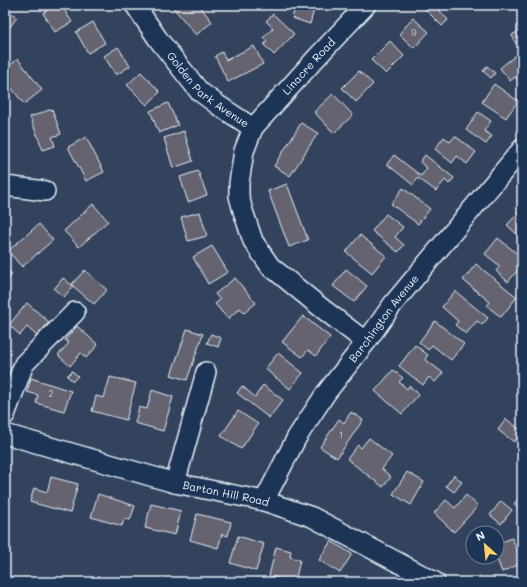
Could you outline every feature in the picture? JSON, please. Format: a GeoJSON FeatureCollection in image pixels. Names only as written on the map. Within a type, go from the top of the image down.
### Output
{"type":"FeatureCollection","features":[{"type":"Feature","properties":{"kind":"street","name":"Golden Park Avenue"},"geometry":{"type":"LineString","coordinates":[[135,5],[158,39],[199,91],[253,128],[244,150],[239,183],[239,196],[253,241],[270,266],[366,342]]}},
{"type":"Feature","properties":{"kind":"street","name":"Linacre Road"},"geometry":{"type":"LineString","coordinates":[[253,128],[308,66],[366,5]]}},
{"type":"Feature","properties":{"kind":"street","name":"Barchington Avenue"},"geometry":{"type":"LineString","coordinates":[[264,501],[297,437],[326,393],[366,342],[393,304],[522,150]]}},
{"type":"Feature","properties":{"kind":"street"},"geometry":{"type":"LineString","coordinates":[[5,186],[45,191]]}},
{"type":"Feature","properties":{"kind":"street"},"geometry":{"type":"LineString","coordinates":[[5,415],[24,364],[75,312]]}},
{"type":"Feature","properties":{"kind":"street"},"geometry":{"type":"LineString","coordinates":[[175,483],[206,372]]}},
{"type":"Feature","properties":{"kind":"street","name":"Barton Hill Road"},"geometry":{"type":"LineString","coordinates":[[5,434],[175,483],[264,501],[312,517],[435,582]]}},
{"type":"Feature","properties":{"kind":"building"},"geometry":{"type":"Polygon","coordinates":[[[55,5],[61,5],[72,22],[55,32],[43,13],[55,5]]]}},
{"type":"Feature","properties":{"kind":"building"},"geometry":{"type":"Polygon","coordinates":[[[171,5],[199,5],[212,22],[196,35],[171,5]]]}},
{"type":"Feature","properties":{"kind":"building"},"geometry":{"type":"Polygon","coordinates":[[[296,5],[322,5],[321,8],[315,6],[310,24],[292,18],[296,5]]]}},
{"type":"Feature","properties":{"kind":"building"},"geometry":{"type":"Polygon","coordinates":[[[421,5],[446,5],[440,11],[448,20],[442,26],[421,5]]]}},
{"type":"Feature","properties":{"kind":"building"},"geometry":{"type":"Polygon","coordinates":[[[5,8],[17,17],[10,27],[5,24],[5,8]]]}},
{"type":"Feature","properties":{"kind":"building"},"geometry":{"type":"Polygon","coordinates":[[[273,14],[294,34],[274,55],[264,45],[267,41],[263,38],[273,28],[266,21],[273,14]]]}},
{"type":"Feature","properties":{"kind":"building"},"geometry":{"type":"Polygon","coordinates":[[[413,18],[429,32],[414,48],[399,34],[413,18]]]}},
{"type":"Feature","properties":{"kind":"building"},"geometry":{"type":"Polygon","coordinates":[[[93,22],[105,43],[88,53],[76,32],[93,22]]]}},
{"type":"Feature","properties":{"kind":"building"},"geometry":{"type":"Polygon","coordinates":[[[517,32],[522,41],[516,44],[512,35],[517,32]]]}},
{"type":"Feature","properties":{"kind":"building"},"geometry":{"type":"Polygon","coordinates":[[[390,41],[404,56],[386,74],[371,60],[390,41]]]}},
{"type":"Feature","properties":{"kind":"building"},"geometry":{"type":"Polygon","coordinates":[[[254,46],[263,64],[228,82],[215,56],[222,52],[226,60],[254,46]]]}},
{"type":"Feature","properties":{"kind":"building"},"geometry":{"type":"Polygon","coordinates":[[[118,47],[130,66],[116,75],[104,56],[118,47]]]}},
{"type":"Feature","properties":{"kind":"building"},"geometry":{"type":"Polygon","coordinates":[[[521,51],[522,85],[515,77],[510,81],[500,68],[521,51]]]}},
{"type":"Feature","properties":{"kind":"building"},"geometry":{"type":"Polygon","coordinates":[[[18,59],[42,90],[24,104],[5,80],[5,69],[18,59]]]}},
{"type":"Feature","properties":{"kind":"building"},"geometry":{"type":"Polygon","coordinates":[[[487,66],[495,73],[491,78],[483,71],[487,66]]]}},
{"type":"Feature","properties":{"kind":"building"},"geometry":{"type":"Polygon","coordinates":[[[359,71],[373,84],[356,102],[342,88],[359,71]]]}},
{"type":"Feature","properties":{"kind":"building"},"geometry":{"type":"Polygon","coordinates":[[[141,72],[160,92],[147,105],[127,85],[141,72]]]}},
{"type":"Feature","properties":{"kind":"building"},"geometry":{"type":"Polygon","coordinates":[[[494,84],[518,101],[506,118],[482,102],[494,84]]]}},
{"type":"Feature","properties":{"kind":"building"},"geometry":{"type":"Polygon","coordinates":[[[333,94],[353,115],[334,133],[314,112],[333,94]]]}},
{"type":"Feature","properties":{"kind":"building"},"geometry":{"type":"Polygon","coordinates":[[[168,103],[178,125],[159,133],[150,111],[168,103]]]}},
{"type":"Feature","properties":{"kind":"building"},"geometry":{"type":"Polygon","coordinates":[[[52,109],[61,134],[52,137],[55,146],[43,150],[30,117],[52,109]]]}},
{"type":"Feature","properties":{"kind":"building"},"geometry":{"type":"Polygon","coordinates":[[[478,112],[491,121],[484,131],[492,136],[486,144],[466,130],[478,112]]]}},
{"type":"Feature","properties":{"kind":"building"},"geometry":{"type":"Polygon","coordinates":[[[301,123],[318,133],[290,176],[274,166],[301,123]]]}},
{"type":"Feature","properties":{"kind":"building"},"geometry":{"type":"Polygon","coordinates":[[[184,131],[193,161],[173,168],[164,138],[184,131]]]}},
{"type":"Feature","properties":{"kind":"building"},"geometry":{"type":"Polygon","coordinates":[[[455,136],[476,152],[467,164],[457,156],[452,163],[435,149],[444,137],[450,142],[455,136]]]}},
{"type":"Feature","properties":{"kind":"building"},"geometry":{"type":"Polygon","coordinates":[[[86,137],[104,172],[86,181],[68,147],[86,137]]]}},
{"type":"Feature","properties":{"kind":"building"},"geometry":{"type":"Polygon","coordinates":[[[394,155],[421,176],[427,168],[420,162],[425,155],[454,178],[449,184],[445,180],[436,191],[418,178],[413,185],[387,164],[394,155]]]}},
{"type":"Feature","properties":{"kind":"building"},"geometry":{"type":"Polygon","coordinates":[[[198,171],[207,195],[188,202],[180,177],[198,171]]]}},
{"type":"Feature","properties":{"kind":"building"},"geometry":{"type":"Polygon","coordinates":[[[287,184],[308,240],[289,247],[268,191],[287,184]]]}},
{"type":"Feature","properties":{"kind":"building"},"geometry":{"type":"Polygon","coordinates":[[[403,188],[430,209],[418,224],[391,204],[403,188]]]}},
{"type":"Feature","properties":{"kind":"building"},"geometry":{"type":"Polygon","coordinates":[[[93,204],[108,221],[79,247],[64,231],[93,204]]]}},
{"type":"Feature","properties":{"kind":"building"},"geometry":{"type":"Polygon","coordinates":[[[520,211],[522,213],[522,239],[507,225],[520,211]]]}},
{"type":"Feature","properties":{"kind":"building"},"geometry":{"type":"Polygon","coordinates":[[[200,212],[207,236],[188,241],[181,217],[200,212]]]}},
{"type":"Feature","properties":{"kind":"building"},"geometry":{"type":"Polygon","coordinates":[[[386,214],[403,227],[395,237],[404,245],[398,252],[372,231],[386,214]]]}},
{"type":"Feature","properties":{"kind":"building"},"geometry":{"type":"Polygon","coordinates":[[[39,224],[53,240],[22,267],[8,251],[39,224]]]}},
{"type":"Feature","properties":{"kind":"building"},"geometry":{"type":"Polygon","coordinates":[[[360,235],[386,256],[372,273],[346,252],[360,235]]]}},
{"type":"Feature","properties":{"kind":"building"},"geometry":{"type":"Polygon","coordinates":[[[498,238],[522,258],[522,265],[508,282],[496,271],[500,266],[485,254],[498,238]]]}},
{"type":"Feature","properties":{"kind":"building"},"geometry":{"type":"Polygon","coordinates":[[[212,246],[228,272],[208,284],[193,257],[212,246]]]}},
{"type":"Feature","properties":{"kind":"building"},"geometry":{"type":"Polygon","coordinates":[[[476,264],[517,297],[501,317],[487,306],[490,302],[463,280],[476,264]]]}},
{"type":"Feature","properties":{"kind":"building"},"geometry":{"type":"Polygon","coordinates":[[[5,269],[12,274],[5,284],[5,269]]]}},
{"type":"Feature","properties":{"kind":"building"},"geometry":{"type":"Polygon","coordinates":[[[346,269],[367,286],[354,302],[333,286],[346,269]]]}},
{"type":"Feature","properties":{"kind":"building"},"geometry":{"type":"Polygon","coordinates":[[[85,270],[107,290],[94,304],[72,284],[85,270]]]}},
{"type":"Feature","properties":{"kind":"building"},"geometry":{"type":"Polygon","coordinates":[[[63,278],[73,286],[64,297],[54,289],[63,278]]]}},
{"type":"Feature","properties":{"kind":"building"},"geometry":{"type":"Polygon","coordinates":[[[235,278],[256,303],[244,313],[240,308],[228,319],[215,304],[220,300],[215,294],[235,278]]]}},
{"type":"Feature","properties":{"kind":"building"},"geometry":{"type":"Polygon","coordinates":[[[455,291],[488,318],[482,325],[477,321],[466,334],[455,325],[458,321],[442,307],[455,291]]]}},
{"type":"Feature","properties":{"kind":"building"},"geometry":{"type":"Polygon","coordinates":[[[27,303],[49,322],[37,336],[27,327],[20,335],[9,325],[27,303]]]}},
{"type":"Feature","properties":{"kind":"building"},"geometry":{"type":"Polygon","coordinates":[[[303,316],[330,337],[316,356],[308,350],[302,357],[282,342],[303,316]]]}},
{"type":"Feature","properties":{"kind":"building"},"geometry":{"type":"Polygon","coordinates":[[[435,321],[464,344],[451,360],[432,345],[428,350],[419,342],[435,321]]]}},
{"type":"Feature","properties":{"kind":"building"},"geometry":{"type":"Polygon","coordinates":[[[77,326],[98,345],[86,358],[81,353],[70,366],[58,355],[69,343],[65,340],[77,326]]]}},
{"type":"Feature","properties":{"kind":"building"},"geometry":{"type":"Polygon","coordinates":[[[187,329],[203,334],[187,380],[171,375],[187,329]]]}},
{"type":"Feature","properties":{"kind":"building"},"geometry":{"type":"Polygon","coordinates":[[[211,334],[221,338],[218,347],[207,343],[211,334]]]}},
{"type":"Feature","properties":{"kind":"building"},"geometry":{"type":"Polygon","coordinates":[[[415,345],[428,355],[425,359],[443,373],[435,382],[429,377],[423,385],[399,366],[415,345]]]}},
{"type":"Feature","properties":{"kind":"building"},"geometry":{"type":"Polygon","coordinates":[[[278,353],[303,373],[290,389],[265,369],[278,353]]]}},
{"type":"Feature","properties":{"kind":"building"},"geometry":{"type":"Polygon","coordinates":[[[393,370],[403,378],[399,382],[407,389],[409,386],[419,394],[402,414],[375,391],[393,370]]]}},
{"type":"Feature","properties":{"kind":"building"},"geometry":{"type":"Polygon","coordinates":[[[72,371],[78,376],[73,381],[67,376],[72,371]]]}},
{"type":"Feature","properties":{"kind":"building"},"geometry":{"type":"Polygon","coordinates":[[[110,377],[136,383],[126,420],[92,411],[96,396],[104,398],[110,377]]]}},
{"type":"Feature","properties":{"kind":"building"},"geometry":{"type":"Polygon","coordinates":[[[31,378],[71,391],[64,411],[36,403],[38,395],[27,392],[31,378]]]}},
{"type":"Feature","properties":{"kind":"building"},"geometry":{"type":"Polygon","coordinates":[[[263,385],[283,400],[269,418],[237,393],[242,386],[255,397],[263,385]]]}},
{"type":"Feature","properties":{"kind":"building"},"geometry":{"type":"Polygon","coordinates":[[[152,390],[173,397],[163,431],[135,423],[139,407],[147,409],[152,390]]]}},
{"type":"Feature","properties":{"kind":"building"},"geometry":{"type":"Polygon","coordinates":[[[238,411],[258,424],[241,449],[221,436],[238,411]]]}},
{"type":"Feature","properties":{"kind":"building"},"geometry":{"type":"Polygon","coordinates":[[[351,412],[363,420],[337,458],[320,447],[339,419],[344,423],[351,412]]]}},
{"type":"Feature","properties":{"kind":"building"},"geometry":{"type":"Polygon","coordinates":[[[506,419],[522,431],[514,442],[498,430],[506,419]]]}},
{"type":"Feature","properties":{"kind":"building"},"geometry":{"type":"Polygon","coordinates":[[[369,438],[392,456],[382,469],[391,477],[383,487],[347,459],[358,445],[361,448],[369,438]]]}},
{"type":"Feature","properties":{"kind":"building"},"geometry":{"type":"Polygon","coordinates":[[[407,472],[424,482],[411,505],[393,494],[407,472]]]}},
{"type":"Feature","properties":{"kind":"building"},"geometry":{"type":"Polygon","coordinates":[[[454,475],[462,482],[454,492],[446,486],[454,475]]]}},
{"type":"Feature","properties":{"kind":"building"},"geometry":{"type":"Polygon","coordinates":[[[51,477],[78,484],[70,513],[30,502],[34,488],[47,492],[51,477]]]}},
{"type":"Feature","properties":{"kind":"building"},"geometry":{"type":"Polygon","coordinates":[[[98,494],[135,506],[130,520],[124,519],[122,526],[91,517],[98,494]]]}},
{"type":"Feature","properties":{"kind":"building"},"geometry":{"type":"Polygon","coordinates":[[[522,494],[522,510],[514,504],[522,494]]]}},
{"type":"Feature","properties":{"kind":"building"},"geometry":{"type":"Polygon","coordinates":[[[466,495],[478,506],[454,532],[434,513],[446,500],[455,508],[466,495]]]}},
{"type":"Feature","properties":{"kind":"building"},"geometry":{"type":"Polygon","coordinates":[[[501,501],[512,510],[501,524],[490,515],[501,501]]]}},
{"type":"Feature","properties":{"kind":"building"},"geometry":{"type":"Polygon","coordinates":[[[151,504],[181,511],[175,535],[145,528],[151,504]]]}},
{"type":"Feature","properties":{"kind":"building"},"geometry":{"type":"Polygon","coordinates":[[[197,514],[231,522],[228,536],[222,534],[218,548],[190,540],[197,514]]]}},
{"type":"Feature","properties":{"kind":"building"},"geometry":{"type":"Polygon","coordinates":[[[238,536],[264,544],[256,571],[230,563],[238,536]]]}},
{"type":"Feature","properties":{"kind":"building"},"geometry":{"type":"Polygon","coordinates":[[[512,538],[522,563],[502,572],[499,565],[505,565],[505,541],[512,538]]]}},
{"type":"Feature","properties":{"kind":"building"},"geometry":{"type":"Polygon","coordinates":[[[331,541],[352,554],[340,573],[319,560],[331,541]]]}},
{"type":"Feature","properties":{"kind":"building"},"geometry":{"type":"Polygon","coordinates":[[[276,547],[291,551],[290,557],[300,560],[295,582],[269,576],[276,547]]]}}]}
